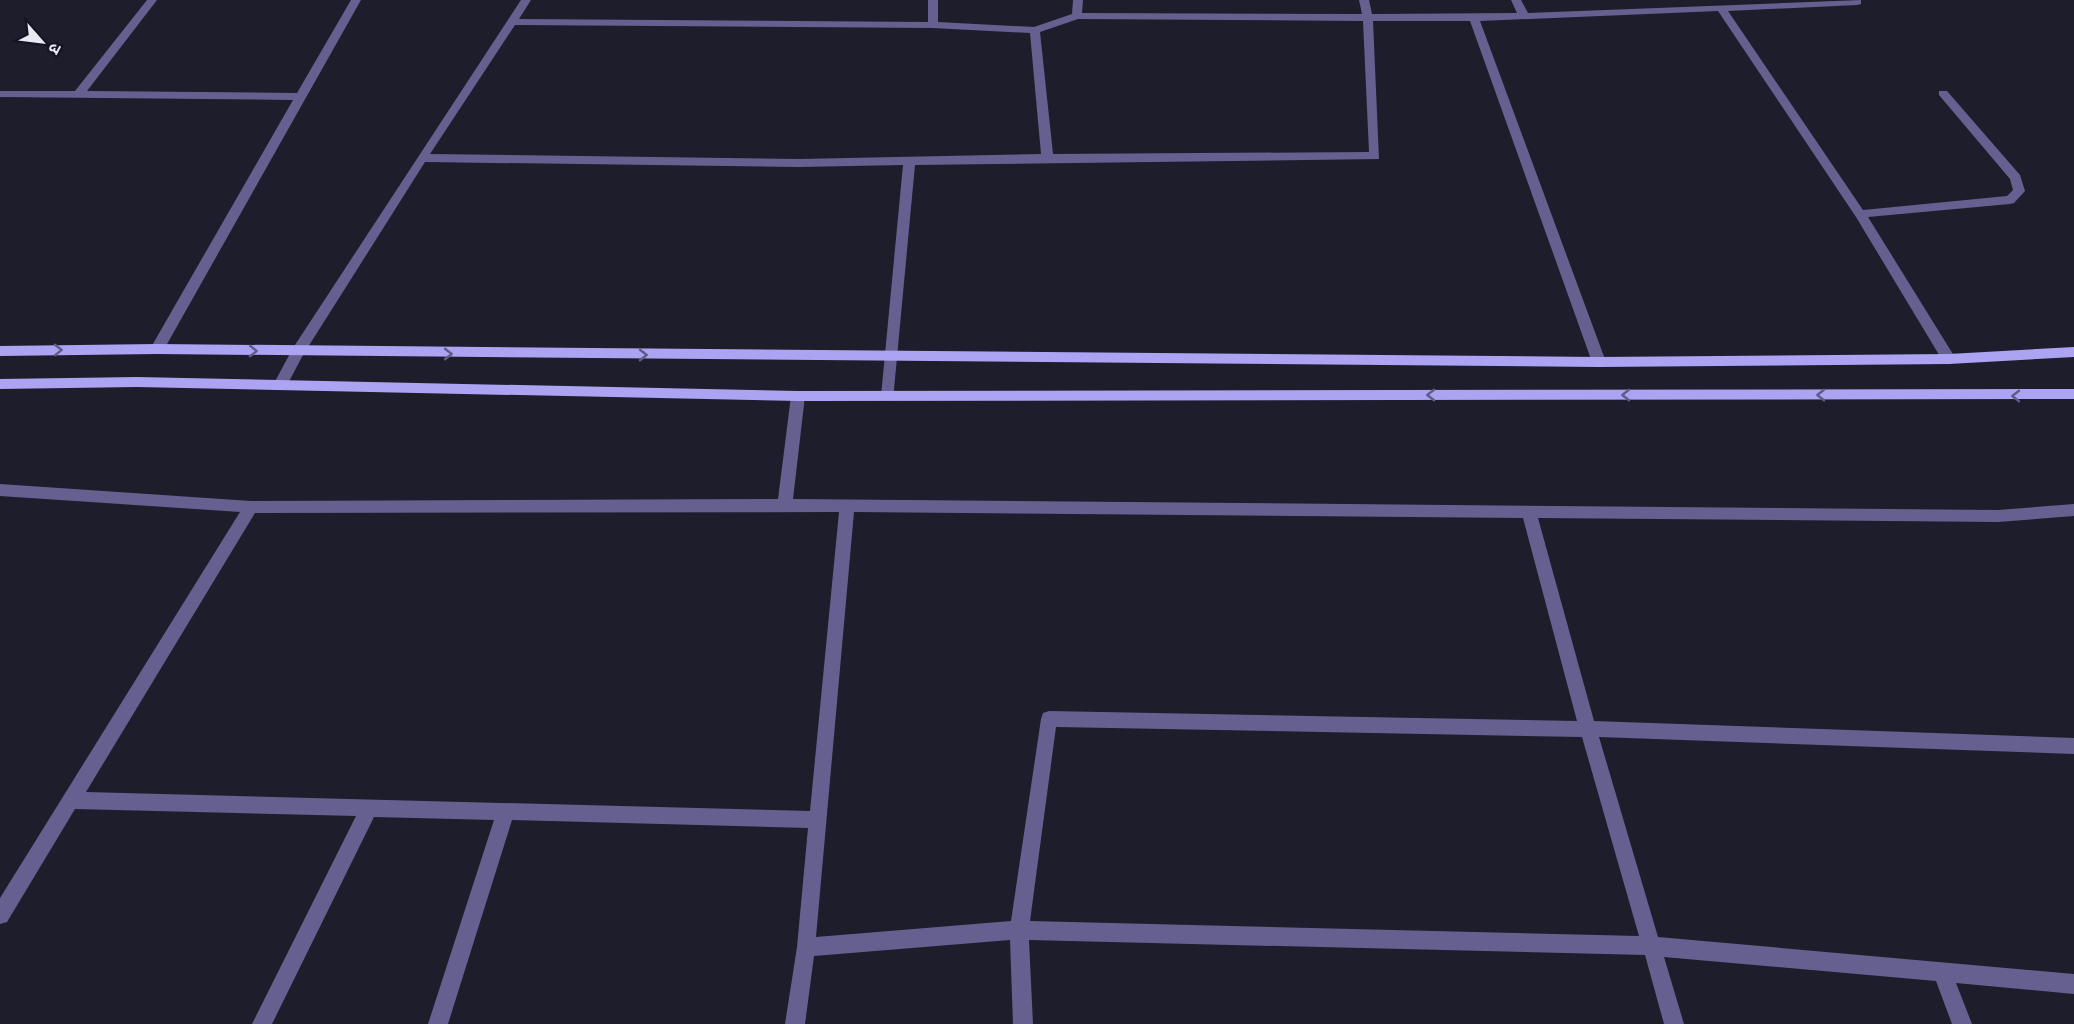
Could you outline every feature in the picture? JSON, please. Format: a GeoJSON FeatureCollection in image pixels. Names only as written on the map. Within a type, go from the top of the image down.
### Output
{"type":"FeatureCollection","features":[{"type":"Feature","properties":{"kind":"main road"},"geometry":{"type":"LineString","coordinates":[[0,351],[157,349],[1599,362],[1949,359],[2074,352]]}},
{"type":"Feature","properties":{"kind":"main road"},"geometry":{"type":"LineString","coordinates":[[0,384],[280,385],[798,396],[2074,394]]}},
{"type":"Feature","properties":{"kind":"street"},"geometry":{"type":"LineString","coordinates":[[78,94],[152,0]]}},
{"type":"Feature","properties":{"kind":"street"},"geometry":{"type":"LineString","coordinates":[[157,349],[356,0]]}},
{"type":"Feature","properties":{"kind":"street"},"geometry":{"type":"LineString","coordinates":[[280,385],[298,352],[526,0]]}},
{"type":"Feature","properties":{"kind":"street"},"geometry":{"type":"LineString","coordinates":[[933,0],[933,25]]}},
{"type":"Feature","properties":{"kind":"street"},"geometry":{"type":"LineString","coordinates":[[1077,16],[1078,0]]}},
{"type":"Feature","properties":{"kind":"street"},"geometry":{"type":"LineString","coordinates":[[422,158],[799,163],[1047,158],[1375,156],[1368,18],[1364,0]]}},
{"type":"Feature","properties":{"kind":"street"},"geometry":{"type":"LineString","coordinates":[[1516,0],[1524,16]]}},
{"type":"Feature","properties":{"kind":"street"},"geometry":{"type":"LineString","coordinates":[[513,22],[933,25],[1035,30],[1077,16],[1474,18],[1857,2]]}},
{"type":"Feature","properties":{"kind":"street"},"geometry":{"type":"LineString","coordinates":[[1721,8],[1860,214],[1949,359]]}},
{"type":"Feature","properties":{"kind":"street"},"geometry":{"type":"LineString","coordinates":[[1474,18],[1599,362]]}},
{"type":"Feature","properties":{"kind":"street"},"geometry":{"type":"LineString","coordinates":[[1035,30],[1047,158]]}},
{"type":"Feature","properties":{"kind":"street"},"geometry":{"type":"LineString","coordinates":[[1860,214],[2010,201],[2019,191],[2016,178],[1943,93]]}},
{"type":"Feature","properties":{"kind":"street"},"geometry":{"type":"LineString","coordinates":[[0,94],[301,97]]}},
{"type":"Feature","properties":{"kind":"street"},"geometry":{"type":"LineString","coordinates":[[888,396],[909,161]]}},
{"type":"Feature","properties":{"kind":"street"},"geometry":{"type":"LineString","coordinates":[[784,505],[798,396]]}},
{"type":"Feature","properties":{"kind":"street"},"geometry":{"type":"LineString","coordinates":[[0,490],[250,507],[847,505],[1998,516],[2074,510]]}},
{"type":"Feature","properties":{"kind":"street"},"geometry":{"type":"LineString","coordinates":[[795,1024],[806,946],[847,505]]}},
{"type":"Feature","properties":{"kind":"street"},"geometry":{"type":"LineString","coordinates":[[0,915],[250,507]]}},
{"type":"Feature","properties":{"kind":"street"},"geometry":{"type":"LineString","coordinates":[[1529,511],[1588,729],[1674,1024]]}},
{"type":"Feature","properties":{"kind":"street"},"geometry":{"type":"LineString","coordinates":[[1023,1024],[1019,930],[1049,718],[1588,729],[2074,746]]}},
{"type":"Feature","properties":{"kind":"street"},"geometry":{"type":"LineString","coordinates":[[71,800],[817,820]]}},
{"type":"Feature","properties":{"kind":"street"},"geometry":{"type":"LineString","coordinates":[[262,1024],[369,808]]}},
{"type":"Feature","properties":{"kind":"street"},"geometry":{"type":"LineString","coordinates":[[438,1024],[505,813]]}},
{"type":"Feature","properties":{"kind":"street"},"geometry":{"type":"LineString","coordinates":[[806,946],[1019,930],[1651,946],[2074,984]]}},
{"type":"Feature","properties":{"kind":"street"},"geometry":{"type":"LineString","coordinates":[[1942,972],[1962,1024]]}}]}
